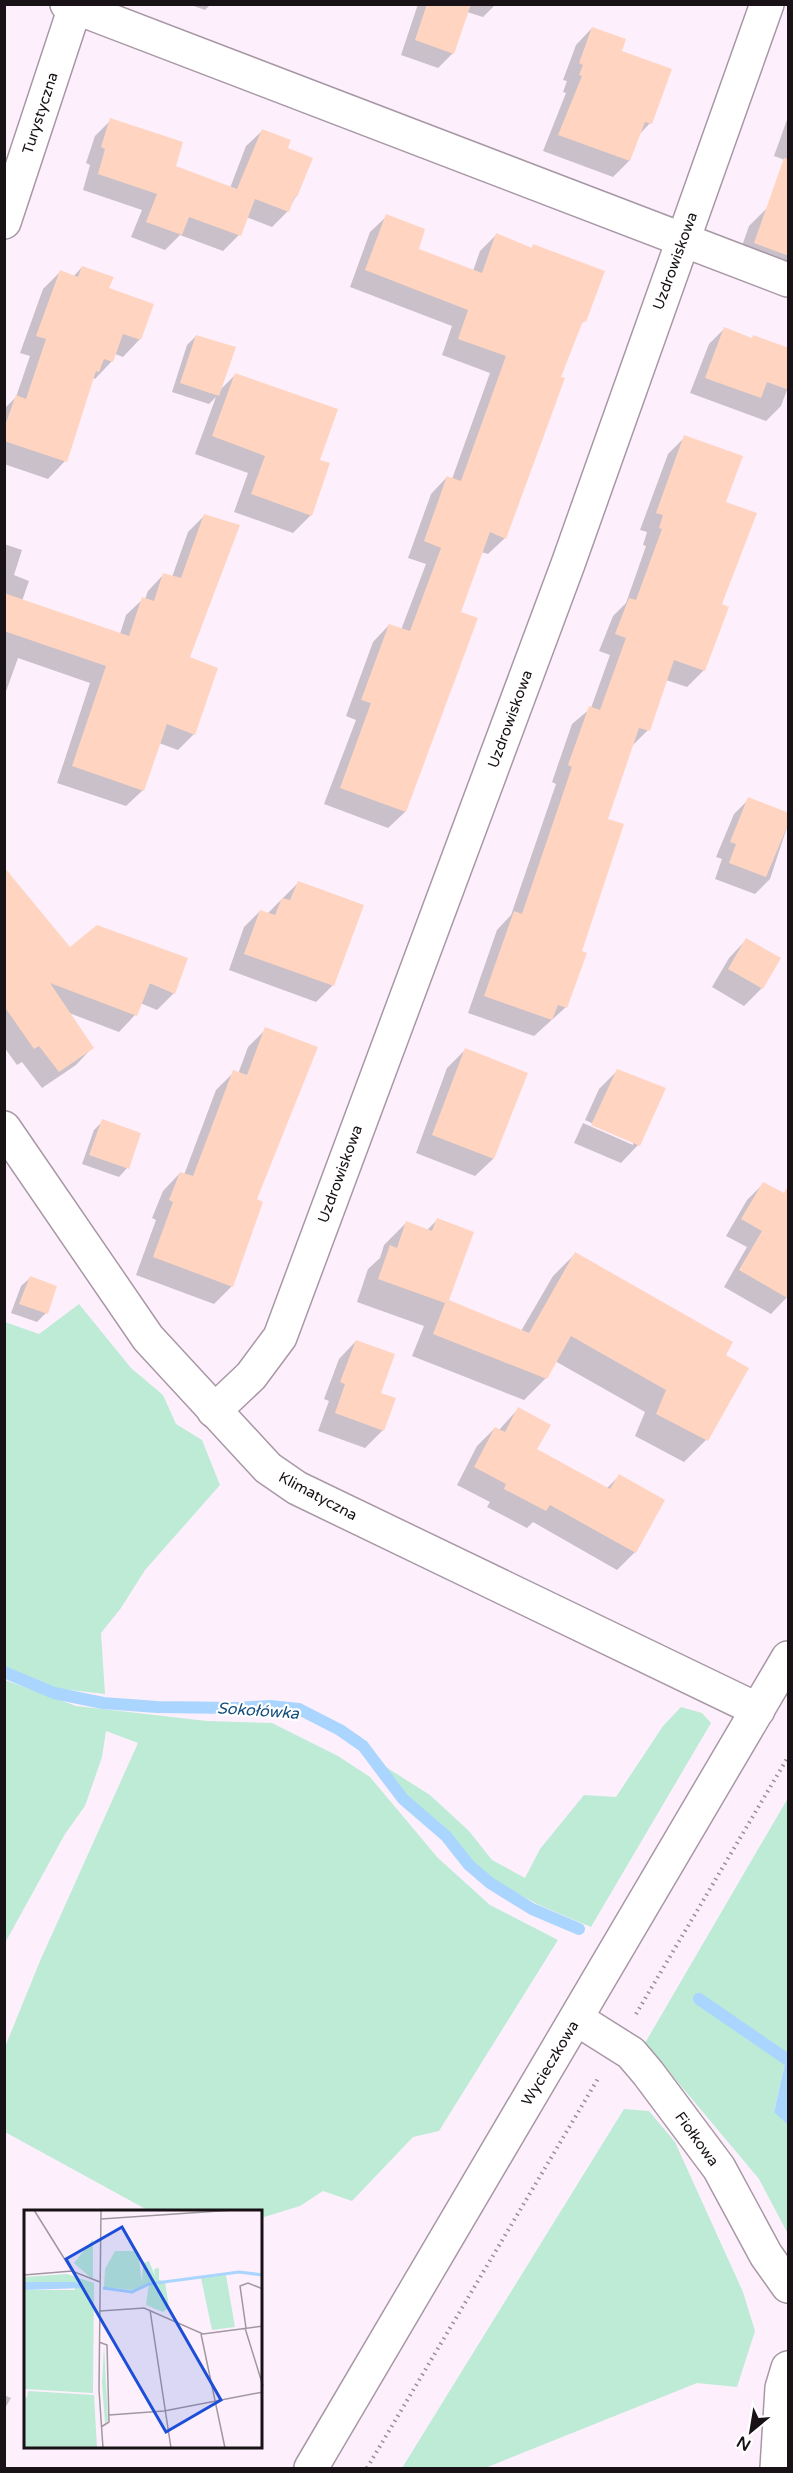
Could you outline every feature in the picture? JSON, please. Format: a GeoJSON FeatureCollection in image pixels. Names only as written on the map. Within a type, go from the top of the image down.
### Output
{"type":"FeatureCollection","features":[{"type":"Feature","properties":{"kind":"street","name":"Uzdrowiskowa"},"geometry":{"type":"LineString","coordinates":[[214,1411],[251,1376],[280,1336],[568,564],[768,4]]}},
{"type":"Feature","properties":{"kind":"street"},"geometry":{"type":"LineString","coordinates":[[72,5],[789,280]]}},
{"type":"Feature","properties":{"kind":"street","name":"Turystyczna"},"geometry":{"type":"LineString","coordinates":[[4,222],[72,5]]}},
{"type":"Feature","properties":{"kind":"street","name":"Klimatyczna"},"geometry":{"type":"LineString","coordinates":[[4,1128],[148,1338],[268,1468],[297,1488],[758,1710]]}},
{"type":"Feature","properties":{"kind":"street","name":"Wycieczkowa"},"geometry":{"type":"LineString","coordinates":[[311,2469],[789,1658]]}},
{"type":"Feature","properties":{"kind":"street","name":"Fiołkowa"},"geometry":{"type":"LineString","coordinates":[[577,2019],[631,2053],[648,2073],[719,2168],[766,2255],[789,2286]]}},
{"type":"Feature","properties":{"kind":"street"},"geometry":{"type":"LineString","coordinates":[[777,2469],[782,2388],[789,2368]]}},
{"type":"Feature","properties":{"kind":"path"},"geometry":{"type":"LineString","coordinates":[[367,2469],[789,1757]]}},
{"type":"Feature","properties":{"kind":"green space"},"geometry":{"type":"Polygon","coordinates":[[[79,1304],[131,1368],[163,1395],[176,1424],[202,1440],[220,1485],[145,1570],[121,1608],[101,1633],[105,1694],[53,1688],[5,1667],[5,1322],[39,1334],[79,1304]]]}},
{"type":"Feature","properties":{"kind":"green space"},"geometry":{"type":"Polygon","coordinates":[[[5,1680],[76,1706],[207,1721],[272,1723],[338,1756],[370,1777],[438,1858],[490,1905],[558,1940],[439,2131],[413,2137],[352,2201],[323,2191],[300,2206],[262,2218],[262,2210],[147,2210],[5,2132],[5,2047],[40,1961],[138,1743],[106,1731],[102,1757],[85,1806],[65,1834],[5,1943],[5,1680]]]}},
{"type":"Feature","properties":{"kind":"green space"},"geometry":{"type":"Polygon","coordinates":[[[681,1707],[702,1713],[711,1723],[591,1927],[539,1905],[486,1876],[446,1832],[403,1793],[381,1764],[430,1795],[469,1831],[492,1860],[525,1878],[540,1849],[584,1795],[616,1797],[663,1726],[681,1707]]]}},
{"type":"Feature","properties":{"kind":"green space"},"geometry":{"type":"Polygon","coordinates":[[[788,1798],[788,2058],[774,2111],[788,2125],[788,2234],[759,2179],[645,2043],[788,1798]]]}},
{"type":"Feature","properties":{"kind":"green space"},"geometry":{"type":"Polygon","coordinates":[[[624,2109],[649,2111],[675,2142],[743,2292],[755,2331],[737,2387],[697,2383],[485,2468],[402,2468],[624,2109]]]}},
{"type":"Feature","properties":{"kind":"water"},"geometry":{"type":"Polygon","coordinates":[[[788,2058],[788,2125],[774,2112],[788,2058]]]}},
{"type":"Feature","properties":{"kind":"building"},"geometry":{"type":"Polygon","coordinates":[[[427,4],[471,4],[454,54],[415,40],[427,4]]]}},
{"type":"Feature","properties":{"kind":"building"},"geometry":{"type":"Polygon","coordinates":[[[592,27],[626,39],[622,51],[672,69],[652,124],[645,122],[630,161],[558,135],[582,76],[579,75],[583,65],[579,63],[592,27]]]}},
{"type":"Feature","properties":{"kind":"building"},"geometry":{"type":"Polygon","coordinates":[[[110,118],[183,142],[176,166],[237,189],[262,129],[291,140],[288,148],[313,158],[289,212],[255,199],[241,236],[189,217],[182,235],[146,222],[157,194],[98,174],[105,149],[101,147],[110,118]]]}},
{"type":"Feature","properties":{"kind":"building"},"geometry":{"type":"Polygon","coordinates":[[[784,158],[789,159],[789,256],[754,243],[784,158]]]}},
{"type":"Feature","properties":{"kind":"building"},"geometry":{"type":"Polygon","coordinates":[[[386,214],[425,229],[419,249],[482,273],[496,233],[532,248],[533,244],[605,271],[586,322],[583,321],[561,377],[565,378],[506,539],[490,532],[461,612],[478,618],[406,812],[340,788],[371,703],[361,700],[389,624],[410,631],[441,548],[424,541],[447,476],[461,481],[506,356],[458,339],[468,310],[365,270],[386,214]]]}},
{"type":"Feature","properties":{"kind":"building"},"geometry":{"type":"Polygon","coordinates":[[[82,266],[114,277],[109,288],[154,304],[141,340],[123,334],[113,362],[104,359],[99,372],[96,371],[67,462],[4,441],[4,428],[16,395],[26,399],[46,339],[36,336],[60,270],[78,277],[82,266]]]}},
{"type":"Feature","properties":{"kind":"building"},"geometry":{"type":"Polygon","coordinates":[[[724,327],[752,338],[753,335],[789,348],[789,390],[767,382],[761,398],[705,378],[724,327]]]}},
{"type":"Feature","properties":{"kind":"building"},"geometry":{"type":"Polygon","coordinates":[[[196,335],[236,347],[219,396],[180,383],[196,335]]]}},
{"type":"Feature","properties":{"kind":"building"},"geometry":{"type":"Polygon","coordinates":[[[235,373],[338,409],[320,460],[330,463],[312,516],[251,494],[265,456],[212,436],[235,373]]]}},
{"type":"Feature","properties":{"kind":"building"},"geometry":{"type":"Polygon","coordinates":[[[684,435],[743,456],[726,502],[757,513],[722,604],[729,607],[705,671],[674,660],[650,731],[639,728],[608,819],[624,824],[582,951],[587,953],[567,1008],[558,1005],[552,1020],[484,996],[514,911],[522,914],[572,767],[568,765],[589,706],[600,710],[626,638],[615,634],[629,598],[636,600],[662,529],[659,528],[663,515],[656,513],[684,435]]]}},
{"type":"Feature","properties":{"kind":"building"},"geometry":{"type":"Polygon","coordinates":[[[204,514],[240,525],[190,657],[218,668],[195,735],[167,724],[144,791],[72,766],[106,666],[4,631],[4,593],[129,636],[142,597],[154,601],[163,573],[181,578],[204,514]]]}},
{"type":"Feature","properties":{"kind":"building"},"geometry":{"type":"Polygon","coordinates":[[[748,797],[789,813],[789,822],[766,877],[729,863],[736,844],[730,842],[748,797]]]}},
{"type":"Feature","properties":{"kind":"building"},"geometry":{"type":"Polygon","coordinates":[[[4,867],[70,947],[97,925],[188,958],[175,994],[150,983],[137,1016],[50,983],[94,1048],[59,1072],[39,1046],[34,1049],[4,1006],[4,867]]]}},
{"type":"Feature","properties":{"kind":"building"},"geometry":{"type":"Polygon","coordinates":[[[298,881],[364,905],[334,986],[244,954],[260,910],[275,915],[282,898],[290,900],[298,881]]]}},
{"type":"Feature","properties":{"kind":"building"},"geometry":{"type":"Polygon","coordinates":[[[746,938],[781,958],[763,989],[728,969],[746,938]]]}},
{"type":"Feature","properties":{"kind":"building"},"geometry":{"type":"Polygon","coordinates":[[[265,1027],[318,1047],[257,1199],[263,1202],[233,1287],[153,1257],[173,1202],[169,1200],[180,1172],[193,1176],[233,1070],[247,1075],[265,1027]]]}},
{"type":"Feature","properties":{"kind":"building"},"geometry":{"type":"Polygon","coordinates":[[[465,1048],[528,1073],[494,1159],[432,1135],[465,1048]]]}},
{"type":"Feature","properties":{"kind":"building"},"geometry":{"type":"Polygon","coordinates":[[[617,1069],[666,1088],[640,1146],[591,1125],[617,1069]]]}},
{"type":"Feature","properties":{"kind":"building"},"geometry":{"type":"Polygon","coordinates":[[[102,1119],[141,1133],[129,1169],[89,1155],[102,1119]]]}},
{"type":"Feature","properties":{"kind":"building"},"geometry":{"type":"Polygon","coordinates":[[[763,1182],[784,1193],[789,1185],[789,1299],[739,1270],[762,1231],[741,1219],[763,1182]]]}},
{"type":"Feature","properties":{"kind":"building"},"geometry":{"type":"Polygon","coordinates":[[[437,1218],[474,1232],[449,1300],[529,1333],[575,1252],[733,1342],[726,1355],[749,1368],[708,1441],[656,1414],[666,1390],[571,1336],[547,1379],[433,1334],[445,1303],[378,1279],[390,1245],[397,1248],[406,1221],[432,1231],[437,1218]]]}},
{"type":"Feature","properties":{"kind":"building"},"geometry":{"type":"Polygon","coordinates":[[[30,1276],[57,1286],[48,1314],[19,1304],[30,1276]]]}},
{"type":"Feature","properties":{"kind":"building"},"geometry":{"type":"Polygon","coordinates":[[[356,1340],[395,1354],[381,1393],[396,1398],[384,1431],[335,1413],[345,1384],[340,1382],[356,1340]]]}},
{"type":"Feature","properties":{"kind":"building"},"geometry":{"type":"Polygon","coordinates":[[[518,1407],[551,1425],[537,1449],[610,1489],[619,1474],[665,1500],[636,1553],[550,1505],[546,1511],[504,1489],[506,1484],[474,1467],[495,1427],[505,1432],[518,1407]]]}},
{"type":"Feature","properties":{"kind":"waterway","name":"Sokołówka"},"geometry":{"type":"LineString","coordinates":[[4,1672],[54,1693],[103,1703],[157,1707],[270,1706],[299,1709],[340,1730],[363,1746],[403,1799],[446,1836],[469,1865],[490,1883],[532,1909],[579,1929]]}},
{"type":"Feature","properties":{"kind":"waterway","name":"Sokołówka"},"geometry":{"type":"LineString","coordinates":[[699,1999],[788,2060]]}}]}
